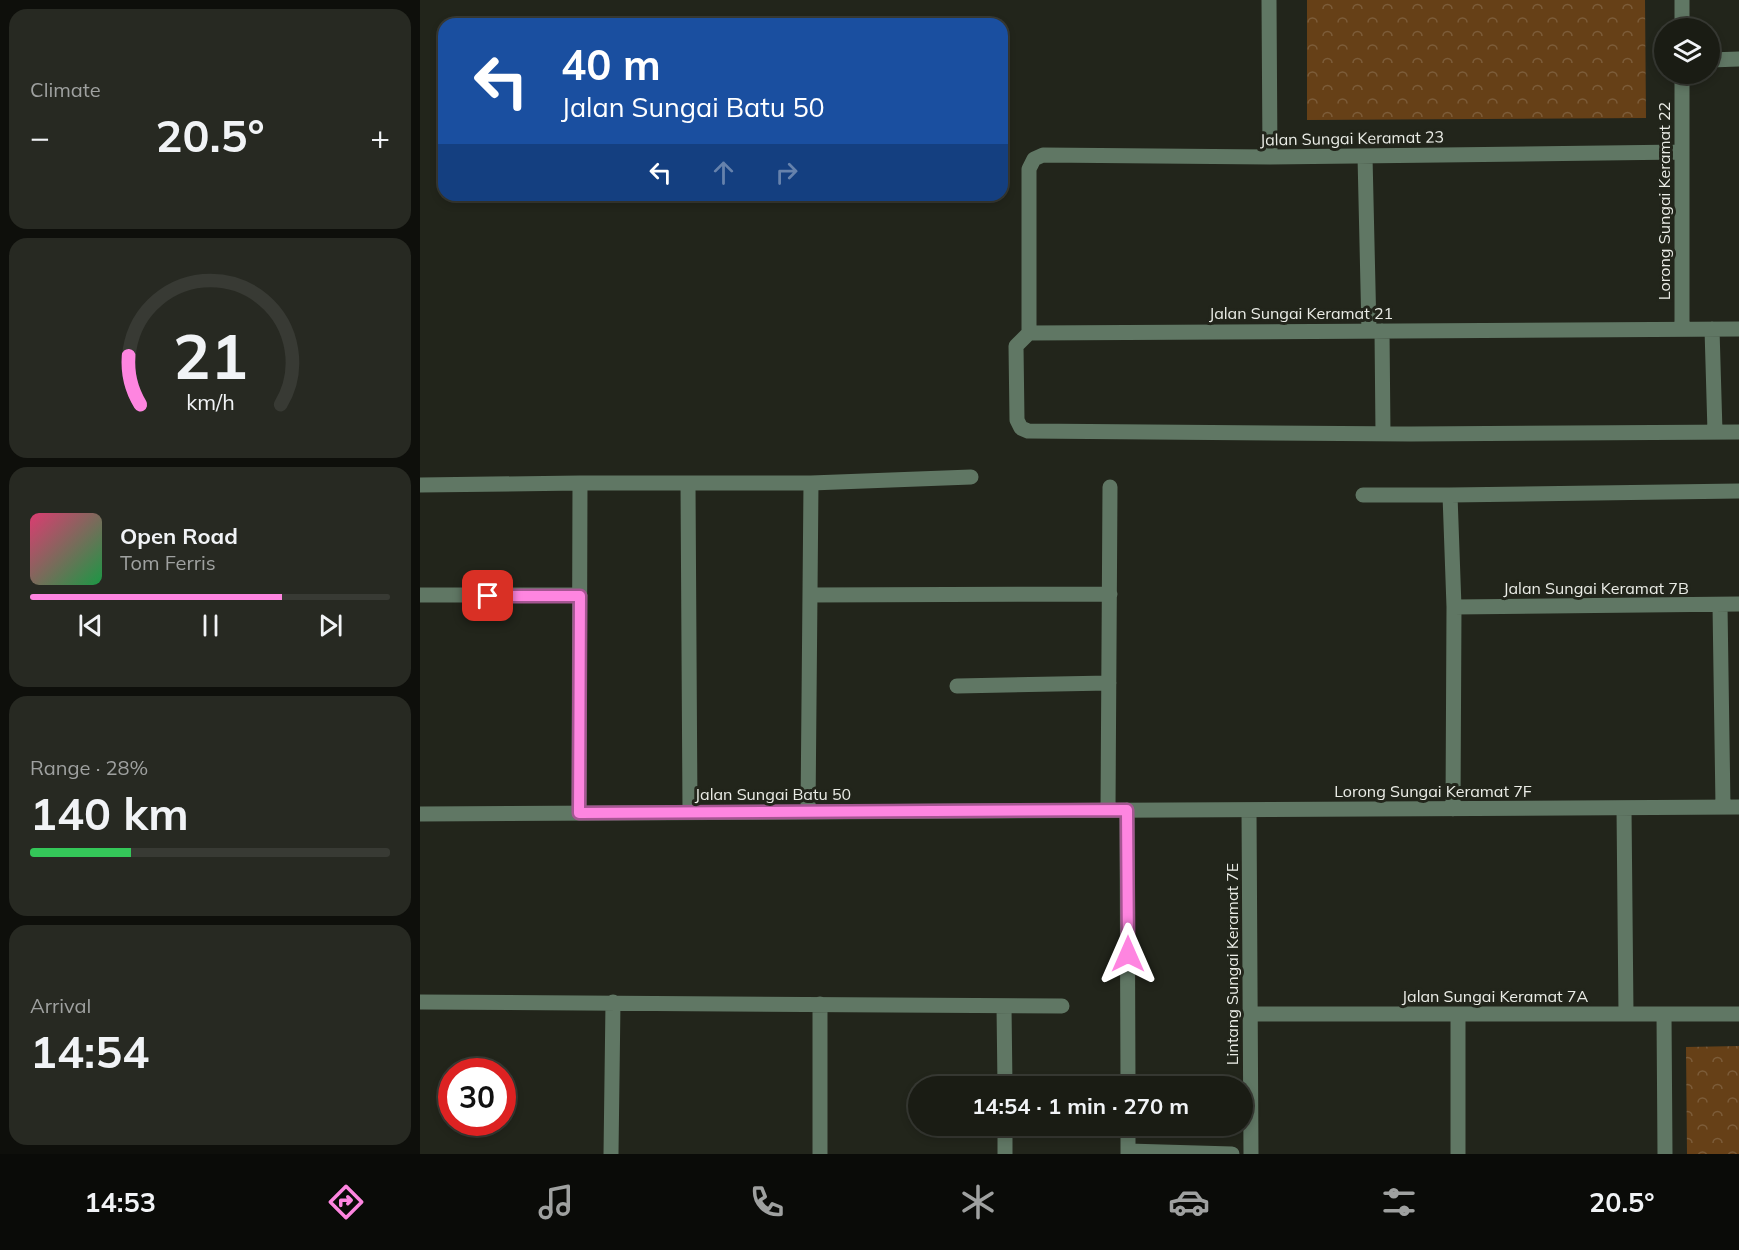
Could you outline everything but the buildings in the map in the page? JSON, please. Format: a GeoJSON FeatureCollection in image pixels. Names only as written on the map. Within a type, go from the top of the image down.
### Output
{"type":"FeatureCollection","features":[{"type":"Feature","properties":{"kind":"street"},"geometry":{"type":"LineString","coordinates":[[1269,0],[1270,157]]}},
{"type":"Feature","properties":{"kind":"street"},"geometry":{"type":"LineString","coordinates":[[1682,0],[1682,18]]}},
{"type":"Feature","properties":{"kind":"street"},"geometry":{"type":"LineString","coordinates":[[1720,60],[1739,59]]}},
{"type":"Feature","properties":{"kind":"street","name":"Lorong Sungai Keramat 22"},"geometry":{"type":"LineString","coordinates":[[1682,84],[1682,329]]}},
{"type":"Feature","properties":{"kind":"street","name":"Jalan Sungai Keramat 23"},"geometry":{"type":"LineString","coordinates":[[1029,333],[1029,169],[1034,159],[1043,155],[1270,157],[1682,152]]}},
{"type":"Feature","properties":{"kind":"street"},"geometry":{"type":"LineString","coordinates":[[1365,156],[1383,434]]}},
{"type":"Feature","properties":{"kind":"street","name":"Jalan Sungai Keramat 21"},"geometry":{"type":"LineString","coordinates":[[1029,333],[1739,328]]}},
{"type":"Feature","properties":{"kind":"street"},"geometry":{"type":"LineString","coordinates":[[1712,329],[1715,432]]}},
{"type":"Feature","properties":{"kind":"street"},"geometry":{"type":"LineString","coordinates":[[1029,333],[1016,346],[1017,420],[1021,428],[1028,431],[1383,434],[1739,432]]}},
{"type":"Feature","properties":{"kind":"street"},"geometry":{"type":"LineString","coordinates":[[420,485],[811,483],[971,477]]}},
{"type":"Feature","properties":{"kind":"street"},"geometry":{"type":"LineString","coordinates":[[579,813],[580,483]]}},
{"type":"Feature","properties":{"kind":"street"},"geometry":{"type":"LineString","coordinates":[[688,483],[690,812]]}},
{"type":"Feature","properties":{"kind":"street"},"geometry":{"type":"LineString","coordinates":[[808,812],[811,483]]}},
{"type":"Feature","properties":{"kind":"street"},"geometry":{"type":"LineString","coordinates":[[1108,810],[1110,487]]}},
{"type":"Feature","properties":{"kind":"street"},"geometry":{"type":"LineString","coordinates":[[1363,495],[1739,491]]}},
{"type":"Feature","properties":{"kind":"street"},"geometry":{"type":"LineString","coordinates":[[1450,495],[1454,607],[1453,809]]}},
{"type":"Feature","properties":{"kind":"street"},"geometry":{"type":"LineString","coordinates":[[810,595],[1110,594]]}},
{"type":"Feature","properties":{"kind":"street"},"geometry":{"type":"LineString","coordinates":[[420,596],[580,596]]}},
{"type":"Feature","properties":{"kind":"street","name":"Jalan Sungai Keramat 7B"},"geometry":{"type":"LineString","coordinates":[[1454,607],[1739,604]]}},
{"type":"Feature","properties":{"kind":"street"},"geometry":{"type":"LineString","coordinates":[[1720,605],[1731,807]]}},
{"type":"Feature","properties":{"kind":"street"},"geometry":{"type":"LineString","coordinates":[[957,686],[1109,683]]}},
{"type":"Feature","properties":{"kind":"street","name":"Lorong Sungai Keramat 7F"},"geometry":{"type":"LineString","coordinates":[[1127,810],[1731,807]]}},
{"type":"Feature","properties":{"kind":"street"},"geometry":{"type":"LineString","coordinates":[[1624,808],[1626,1014]]}},
{"type":"Feature","properties":{"kind":"street"},"geometry":{"type":"LineString","coordinates":[[1127,810],[1128,1076]]}},
{"type":"Feature","properties":{"kind":"street","name":"Jalan Sungai Batu 50"},"geometry":{"type":"LineString","coordinates":[[420,814],[1127,810]]}},
{"type":"Feature","properties":{"kind":"street","name":"Lintang Sungai Keramat 7E"},"geometry":{"type":"LineString","coordinates":[[1249,810],[1251,1154]]}},
{"type":"Feature","properties":{"kind":"street"},"geometry":{"type":"LineString","coordinates":[[420,1002],[1062,1006]]}},
{"type":"Feature","properties":{"kind":"street"},"geometry":{"type":"LineString","coordinates":[[611,1154],[613,1002]]}},
{"type":"Feature","properties":{"kind":"street"},"geometry":{"type":"LineString","coordinates":[[820,1004],[820,1154]]}},
{"type":"Feature","properties":{"kind":"street"},"geometry":{"type":"LineString","coordinates":[[1004,1006],[1005,1076]]}},
{"type":"Feature","properties":{"kind":"street","name":"Jalan Sungai Keramat 7A"},"geometry":{"type":"LineString","coordinates":[[1251,1014],[1739,1014]]}},
{"type":"Feature","properties":{"kind":"street"},"geometry":{"type":"LineString","coordinates":[[1458,1014],[1458,1154]]}},
{"type":"Feature","properties":{"kind":"street"},"geometry":{"type":"LineString","coordinates":[[1664,1014],[1665,1154]]}},
{"type":"Feature","properties":{"kind":"street"},"geometry":{"type":"LineString","coordinates":[[1005,1136],[1005,1154]]}},
{"type":"Feature","properties":{"kind":"street"},"geometry":{"type":"LineString","coordinates":[[1128,1136],[1128,1153],[1232,1154]]}},
{"type":"Feature","properties":{"kind":"green space"},"geometry":{"type":"Polygon","coordinates":[[[1307,0],[1645,0],[1646,118],[1307,120],[1307,0]]]}},
{"type":"Feature","properties":{"kind":"green space"},"geometry":{"type":"Polygon","coordinates":[[[1739,1046],[1739,1154],[1687,1154],[1686,1047],[1739,1046]]]}},
{"type":"Feature","properties":{"kind":"route"},"geometry":{"type":"LineString","coordinates":[[488,596],[580,596],[579,813],[1127,810],[1128,954]]}}]}
